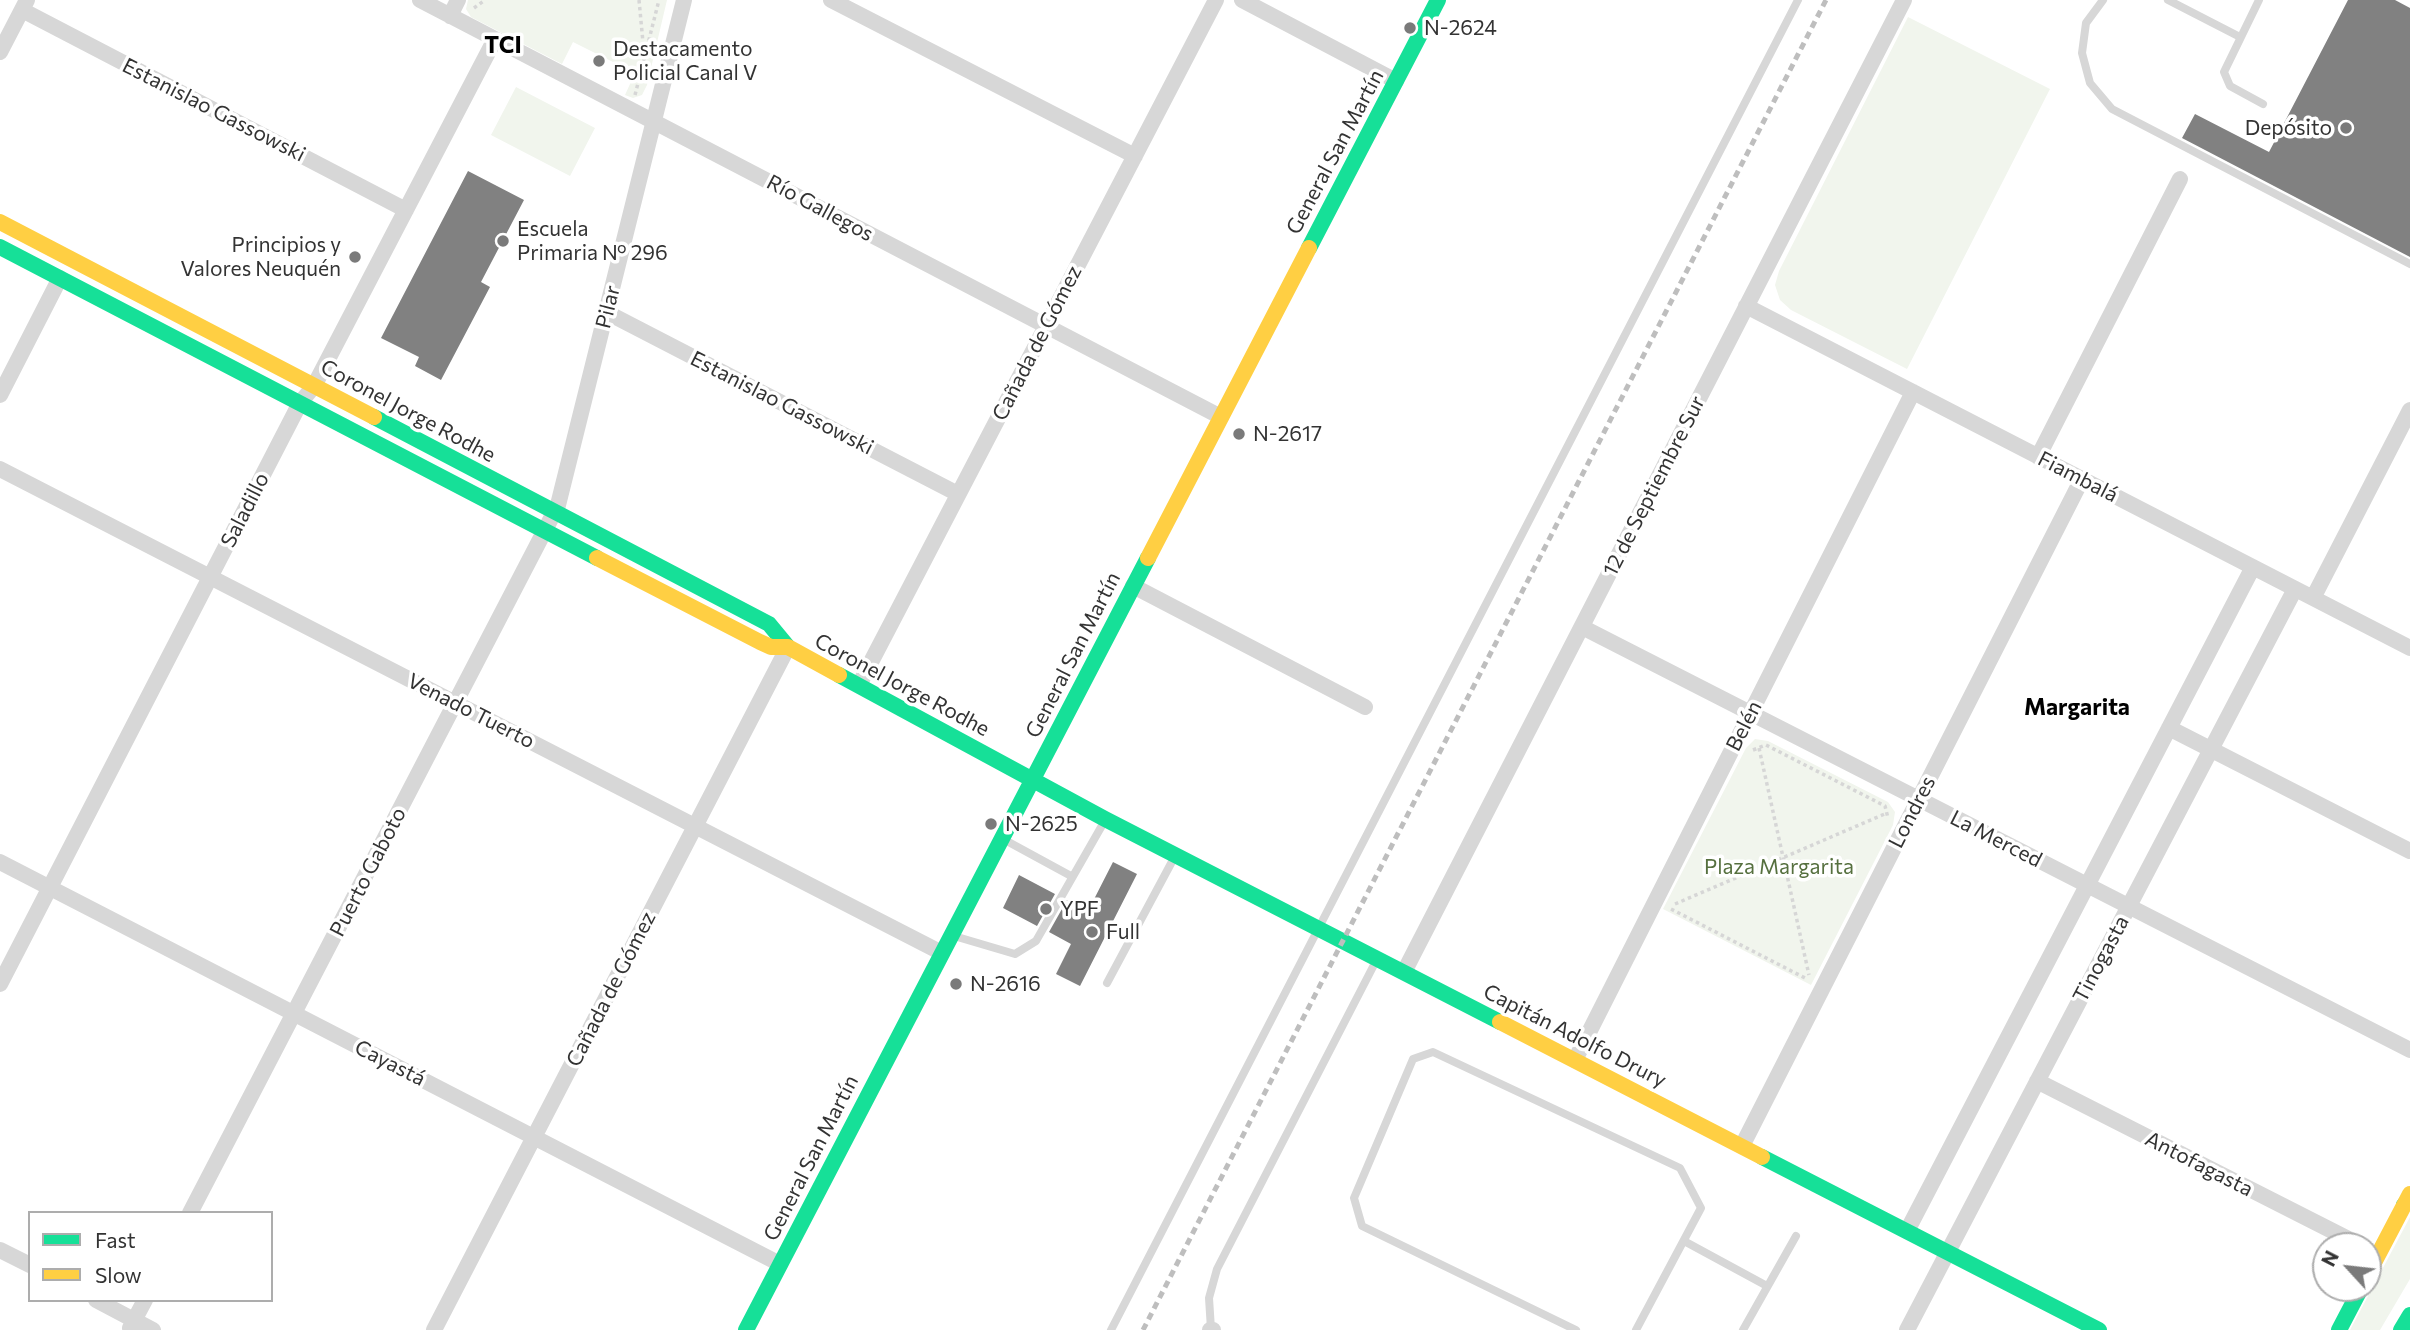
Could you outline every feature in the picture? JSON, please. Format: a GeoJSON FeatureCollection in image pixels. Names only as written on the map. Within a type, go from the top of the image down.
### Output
{"type":"FeatureCollection","features":[{"type":"Feature","properties":{"kind":"main road","name":"General San Martín"},"geometry":{"type":"LineString","coordinates":[[746,1330],[1438,0]]}},
{"type":"Feature","properties":{"kind":"main road","name":"Coronel Jorge Rodhe"},"geometry":{"type":"LineString","coordinates":[[0,222],[769,624],[788,647]]}},
{"type":"Feature","properties":{"kind":"main road","name":"Coronel Jorge Rodhe"},"geometry":{"type":"LineString","coordinates":[[0,247],[765,645],[788,647],[1032,779]]}},
{"type":"Feature","properties":{"kind":"main road","name":"Capitán Adolfo Drury"},"geometry":{"type":"LineString","coordinates":[[1032,779],[2099,1330]]}},
{"type":"Feature","properties":{"kind":"main road"},"geometry":{"type":"LineString","coordinates":[[2382,1239],[2408,1200]]}},
{"type":"Feature","properties":{"kind":"main road"},"geometry":{"type":"LineString","coordinates":[[2339,1330],[2354,1302]]}},
{"type":"Feature","properties":{"kind":"main road"},"geometry":{"type":"LineString","coordinates":[[2401,1330],[2410,1315]]}},
{"type":"Feature","properties":{"kind":"street","name":"Río Gallegos"},"geometry":{"type":"LineString","coordinates":[[420,0],[1221,417]]}},
{"type":"Feature","properties":{"kind":"street","name":"Pilar"},"geometry":{"type":"LineString","coordinates":[[545,531],[555,512],[656,122],[684,0]]}},
{"type":"Feature","properties":{"kind":"street"},"geometry":{"type":"LineString","coordinates":[[831,0],[1135,156]]}},
{"type":"Feature","properties":{"kind":"street","name":"Cañada de Gómez"},"geometry":{"type":"LineString","coordinates":[[859,685],[1216,0]]}},
{"type":"Feature","properties":{"kind":"street"},"geometry":{"type":"LineString","coordinates":[[1241,0],[1396,81]]}},
{"type":"Feature","properties":{"kind":"street","name":"12 de Septiembre Sur"},"geometry":{"type":"LineString","coordinates":[[1404,972],[1904,0]]}},
{"type":"Feature","properties":{"kind":"street"},"geometry":{"type":"LineString","coordinates":[[0,52],[24,5]]}},
{"type":"Feature","properties":{"kind":"street","name":"Estanislao Gassowski"},"geometry":{"type":"LineString","coordinates":[[24,5],[406,210]]}},
{"type":"Feature","properties":{"kind":"street"},"geometry":{"type":"LineString","coordinates":[[450,16],[464,6]]}},
{"type":"Feature","properties":{"kind":"street","name":"Saladillo"},"geometry":{"type":"LineString","coordinates":[[0,984],[300,403],[314,386],[495,39]]}},
{"type":"Feature","properties":{"kind":"street"},"geometry":{"type":"LineString","coordinates":[[2038,457],[2180,179]]}},
{"type":"Feature","properties":{"kind":"street"},"geometry":{"type":"LineString","coordinates":[[0,395],[60,278]]}},
{"type":"Feature","properties":{"kind":"street","name":"Fiambalá"},"geometry":{"type":"LineString","coordinates":[[1746,306],[2410,648]]}},
{"type":"Feature","properties":{"kind":"street","name":"Estanislao Gassowski"},"geometry":{"type":"LineString","coordinates":[[606,312],[958,494]]}},
{"type":"Feature","properties":{"kind":"street","name":"Belén"},"geometry":{"type":"LineString","coordinates":[[1575,1060],[1913,392]]}},
{"type":"Feature","properties":{"kind":"street"},"geometry":{"type":"LineString","coordinates":[[2313,598],[2410,410]]}},
{"type":"Feature","properties":{"kind":"street","name":"Venado Tuerto"},"geometry":{"type":"LineString","coordinates":[[0,468],[942,953]]}},
{"type":"Feature","properties":{"kind":"street","name":"Londres"},"geometry":{"type":"LineString","coordinates":[[1742,1146],[2082,479]]}},
{"type":"Feature","properties":{"kind":"street","name":"Puerto Gaboto"},"geometry":{"type":"LineString","coordinates":[[191,1211],[545,531]]}},
{"type":"Feature","properties":{"kind":"street"},"geometry":{"type":"LineString","coordinates":[[1907,1231],[2253,567]]}},
{"type":"Feature","properties":{"kind":"street"},"geometry":{"type":"LineString","coordinates":[[1133,586],[1365,707]]}},
{"type":"Feature","properties":{"kind":"street","name":"Tinogasta"},"geometry":{"type":"LineString","coordinates":[[1907,1330],[2295,589]]}},
{"type":"Feature","properties":{"kind":"street","name":"La Merced"},"geometry":{"type":"LineString","coordinates":[[1581,627],[2410,1050]]}},
{"type":"Feature","properties":{"kind":"street","name":"Cañada de Gómez"},"geometry":{"type":"LineString","coordinates":[[434,1330],[788,647]]}},
{"type":"Feature","properties":{"kind":"street"},"geometry":{"type":"LineString","coordinates":[[2169,727],[2410,851]]}},
{"type":"Feature","properties":{"kind":"street","name":"Cayastá"},"geometry":{"type":"LineString","coordinates":[[0,862],[780,1264]]}},
{"type":"Feature","properties":{"kind":"street","name":"Antofagasta"},"geometry":{"type":"LineString","coordinates":[[2037,1081],[2334,1232]]}},
{"type":"Feature","properties":{"kind":"street"},"geometry":{"type":"LineString","coordinates":[[0,1250],[28,1264]]}},
{"type":"Feature","properties":{"kind":"street"},"geometry":{"type":"LineString","coordinates":[[99,1302],[132,1325],[153,1330]]}},
{"type":"Feature","properties":{"kind":"street"},"geometry":{"type":"LineString","coordinates":[[132,1325],[144,1302]]}},
{"type":"Feature","properties":{"kind":"lane"},"geometry":{"type":"LineString","coordinates":[[1111,1330],[1798,0]]}},
{"type":"Feature","properties":{"kind":"lane"},"geometry":{"type":"LineString","coordinates":[[2103,0],[2086,23],[2082,54],[2090,83],[2112,109],[2410,264]]}},
{"type":"Feature","properties":{"kind":"lane"},"geometry":{"type":"LineString","coordinates":[[2168,0],[2240,37]]}},
{"type":"Feature","properties":{"kind":"lane"},"geometry":{"type":"LineString","coordinates":[[2259,0],[2226,65],[2225,80],[2236,90],[2263,104]]}},
{"type":"Feature","properties":{"kind":"lane"},"geometry":{"type":"LineString","coordinates":[[951,936],[1015,954],[1036,941],[1105,819]]}},
{"type":"Feature","properties":{"kind":"lane"},"geometry":{"type":"LineString","coordinates":[[1002,838],[1071,876]]}},
{"type":"Feature","properties":{"kind":"lane"},"geometry":{"type":"LineString","coordinates":[[1107,983],[1175,855]]}},
{"type":"Feature","properties":{"kind":"lane"},"geometry":{"type":"LineString","coordinates":[[1211,1330],[1209,1298],[1217,1269],[1378,958]]}},
{"type":"Feature","properties":{"kind":"lane"},"geometry":{"type":"LineString","coordinates":[[1576,1330],[1362,1226],[1354,1198],[1413,1059],[1433,1052],[1679,1168],[1701,1208],[1636,1330]]}},
{"type":"Feature","properties":{"kind":"lane"},"geometry":{"type":"LineString","coordinates":[[1742,1330],[1796,1236]]}},
{"type":"Feature","properties":{"kind":"lane"},"geometry":{"type":"LineString","coordinates":[[1684,1241],[1767,1286]]}},
{"type":"Feature","properties":{"kind":"path"},"geometry":{"type":"LineString","coordinates":[[464,6],[485,0]]}},
{"type":"Feature","properties":{"kind":"path"},"geometry":{"type":"LineString","coordinates":[[639,0],[644,59]]}},
{"type":"Feature","properties":{"kind":"path"},"geometry":{"type":"LineString","coordinates":[[627,90],[635,95],[659,0]]}},
{"type":"Feature","properties":{"kind":"path"},"geometry":{"type":"LineString","coordinates":[[1748,761],[1754,748],[1766,745],[1885,806],[1889,817],[1882,829]]}},
{"type":"Feature","properties":{"kind":"path"},"geometry":{"type":"LineString","coordinates":[[1759,747],[1807,978]]}},
{"type":"Feature","properties":{"kind":"path"},"geometry":{"type":"LineString","coordinates":[[1671,908],[1887,813]]}},
{"type":"Feature","properties":{"kind":"path"},"geometry":{"type":"LineString","coordinates":[[1671,908],[1679,892]]}},
{"type":"Feature","properties":{"kind":"path"},"geometry":{"type":"LineString","coordinates":[[1671,908],[1807,978]]}},
{"type":"Feature","properties":{"kind":"path"},"geometry":{"type":"LineString","coordinates":[[1807,978],[1815,963]]}},
{"type":"Feature","properties":{"kind":"green space"},"geometry":{"type":"Polygon","coordinates":[[[468,0],[667,0],[647,85],[642,95],[633,98],[625,95],[635,73],[573,42],[562,64],[471,17],[466,9],[468,0]]]}},
{"type":"Feature","properties":{"kind":"green space"},"geometry":{"type":"Polygon","coordinates":[[[1908,17],[2050,89],[1907,369],[1791,310],[1780,300],[1775,285],[1779,271],[1908,17]]]}},
{"type":"Feature","properties":{"kind":"green space"},"geometry":{"type":"Polygon","coordinates":[[[516,87],[595,128],[570,176],[491,135],[516,87]]]}},
{"type":"Feature","properties":{"kind":"green space","name":"Plaza Margarita"},"geometry":{"type":"Polygon","coordinates":[[[1755,739],[1768,741],[1888,802],[1895,812],[1893,825],[1811,985],[1663,909],[1746,748],[1755,739]]]}},
{"type":"Feature","properties":{"kind":"green space"},"geometry":{"type":"Polygon","coordinates":[[[2410,1217],[2410,1279],[2380,1330],[2350,1330],[2365,1302],[2382,1302],[2382,1270],[2410,1217]]]}},
{"type":"Feature","properties":{"kind":"building","name":"Depósito"},"geometry":{"type":"Polygon","coordinates":[[[2348,0],[2395,0],[2410,8],[2410,257],[2182,138],[2195,114],[2269,152],[2348,0]]]}},
{"type":"Feature","properties":{"kind":"building"},"geometry":{"type":"Polygon","coordinates":[[[468,171],[524,200],[481,282],[490,287],[441,380],[415,366],[419,357],[381,338],[468,171]]]}},
{"type":"Feature","properties":{"kind":"building"},"geometry":{"type":"Polygon","coordinates":[[[1113,862],[1137,874],[1080,986],[1056,974],[1071,944],[1049,932],[1067,900],[1088,911],[1113,862]]]}},
{"type":"Feature","properties":{"kind":"building"},"geometry":{"type":"Polygon","coordinates":[[[1019,875],[1055,894],[1037,926],[1003,908],[1019,875]]]}},
{"type":"Feature","properties":{"kind":"railway"},"geometry":{"type":"LineString","coordinates":[[1143,1330],[1826,0]]}},
{"type":"Feature","properties":{"kind":"traffic: fast"},"geometry":{"type":"LineString","coordinates":[[1309,248],[1438,0]]}},
{"type":"Feature","properties":{"kind":"traffic: fast"},"geometry":{"type":"LineString","coordinates":[[0,247],[597,558]]}},
{"type":"Feature","properties":{"kind":"traffic: fast"},"geometry":{"type":"LineString","coordinates":[[374,417],[769,624],[788,647]]}},
{"type":"Feature","properties":{"kind":"traffic: fast"},"geometry":{"type":"LineString","coordinates":[[746,1330],[1148,558]]}},
{"type":"Feature","properties":{"kind":"traffic: fast"},"geometry":{"type":"LineString","coordinates":[[839,675],[1105,819],[1500,1022]]}},
{"type":"Feature","properties":{"kind":"traffic: fast"},"geometry":{"type":"LineString","coordinates":[[1762,1157],[2099,1330]]}},
{"type":"Feature","properties":{"kind":"traffic: fast"},"geometry":{"type":"LineString","coordinates":[[2404,1205],[2410,1199]]}},
{"type":"Feature","properties":{"kind":"traffic: fast"},"geometry":{"type":"LineString","coordinates":[[2339,1330],[2354,1302]]}},
{"type":"Feature","properties":{"kind":"traffic: fast"},"geometry":{"type":"LineString","coordinates":[[2401,1330],[2410,1315]]}},
{"type":"Feature","properties":{"kind":"traffic: slow"},"geometry":{"type":"LineString","coordinates":[[0,222],[374,417]]}},
{"type":"Feature","properties":{"kind":"traffic: slow"},"geometry":{"type":"LineString","coordinates":[[1148,558],[1309,248]]}},
{"type":"Feature","properties":{"kind":"traffic: slow"},"geometry":{"type":"LineString","coordinates":[[597,558],[760,642],[771,647],[788,647],[839,675]]}},
{"type":"Feature","properties":{"kind":"traffic: slow"},"geometry":{"type":"LineString","coordinates":[[1500,1022],[1762,1157]]}},
{"type":"Feature","properties":{"kind":"traffic: slow"},"geometry":{"type":"LineString","coordinates":[[2382,1247],[2410,1194]]}},
{"type":"Feature","properties":{"kind":"place","name":"N-2624"},"geometry":{"type":"Point","coordinates":[1410,28]}},
{"type":"Feature","properties":{"kind":"place","name":"Destacamento Policial Canal V"},"geometry":{"type":"Point","coordinates":[599,61]}},
{"type":"Feature","properties":{"kind":"place","name":"Depósito"},"geometry":{"type":"Point","coordinates":[2346,128]}},
{"type":"Feature","properties":{"kind":"place","name":"Escuela Primaria Nº 296"},"geometry":{"type":"Point","coordinates":[503,241]}},
{"type":"Feature","properties":{"kind":"place","name":"Principios y Valores Neuquén"},"geometry":{"type":"Point","coordinates":[355,257]}},
{"type":"Feature","properties":{"kind":"place","name":"N-2617"},"geometry":{"type":"Point","coordinates":[1239,434]}},
{"type":"Feature","properties":{"kind":"place","name":"N-2625"},"geometry":{"type":"Point","coordinates":[991,824]}},
{"type":"Feature","properties":{"kind":"place","name":"YPF"},"geometry":{"type":"Point","coordinates":[1046,909]}},
{"type":"Feature","properties":{"kind":"place","name":"Full"},"geometry":{"type":"Point","coordinates":[1092,932]}},
{"type":"Feature","properties":{"kind":"place","name":"N-2616"},"geometry":{"type":"Point","coordinates":[956,984]}},
{"type":"Feature","properties":{"kind":"district","name":"TCI"},"geometry":{"type":"Point","coordinates":[503,45]}},
{"type":"Feature","properties":{"kind":"district","name":"Margarita"},"geometry":{"type":"Point","coordinates":[2077,707]}}]}
